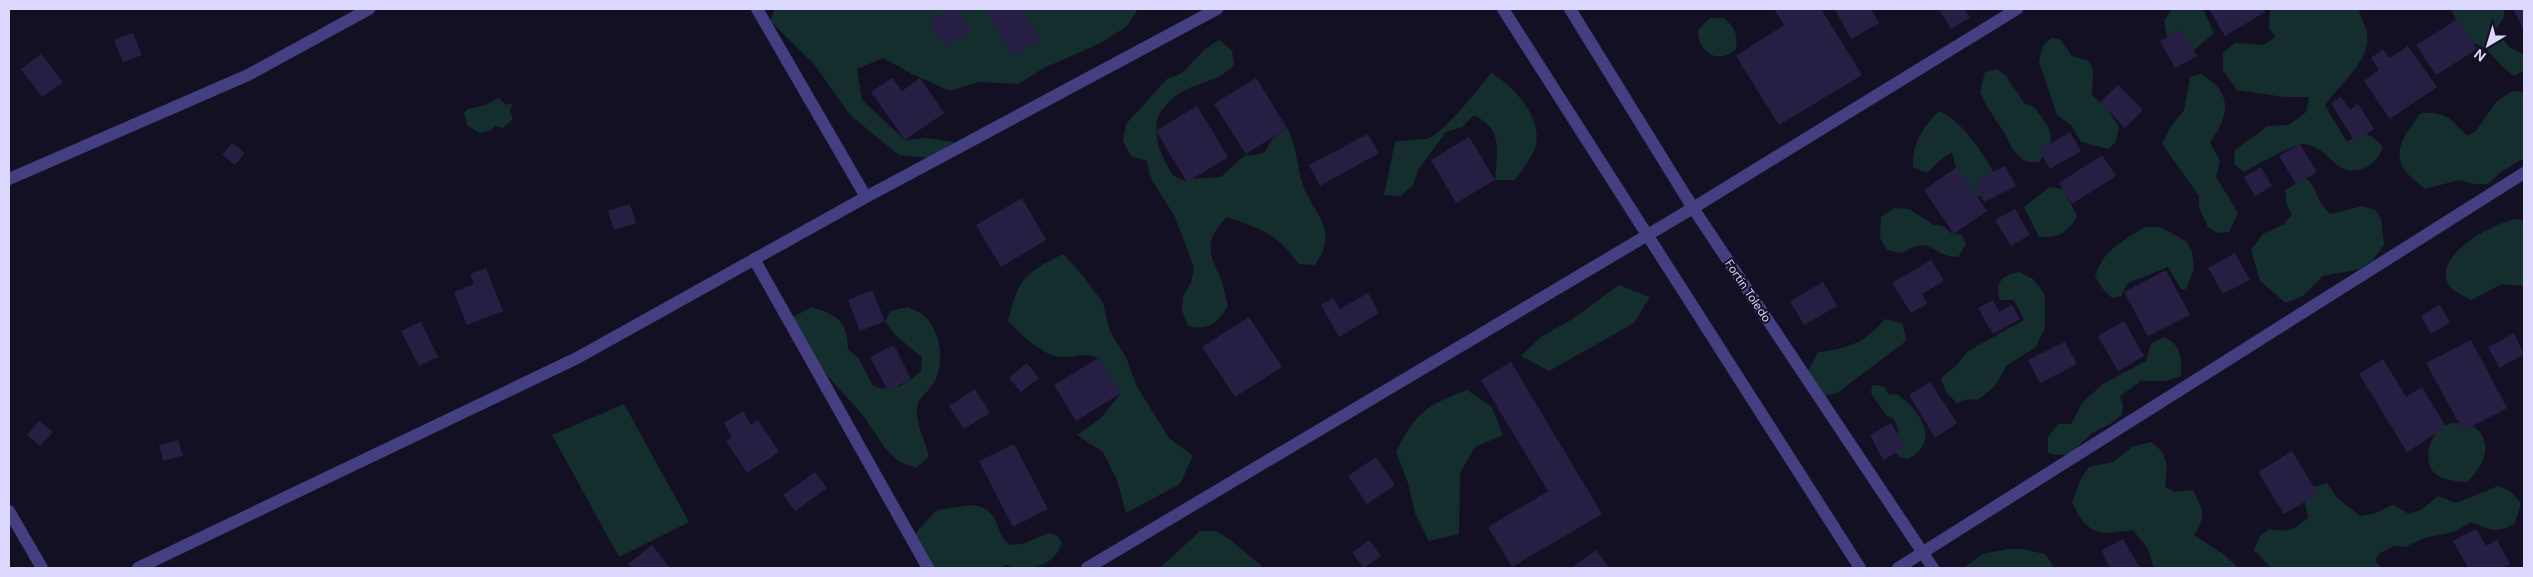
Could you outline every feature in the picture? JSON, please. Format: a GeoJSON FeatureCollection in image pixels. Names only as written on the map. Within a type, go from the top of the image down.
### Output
{"type":"FeatureCollection","features":[{"type":"Feature","properties":{"kind":"street"},"geometry":{"type":"LineString","coordinates":[[9,179],[248,75],[370,9]]}},
{"type":"Feature","properties":{"kind":"street"},"geometry":{"type":"LineString","coordinates":[[757,9],[866,197]]}},
{"type":"Feature","properties":{"kind":"street"},"geometry":{"type":"LineString","coordinates":[[138,568],[577,358],[866,197],[1217,9]]}},
{"type":"Feature","properties":{"kind":"street"},"geometry":{"type":"LineString","coordinates":[[1503,9],[1646,236],[1860,568]]}},
{"type":"Feature","properties":{"kind":"street","name":"Fortín Toledo"},"geometry":{"type":"LineString","coordinates":[[1570,9],[1693,208],[1934,568]]}},
{"type":"Feature","properties":{"kind":"street"},"geometry":{"type":"LineString","coordinates":[[1087,568],[1693,208],[2017,9]]}},
{"type":"Feature","properties":{"kind":"street"},"geometry":{"type":"LineString","coordinates":[[1898,568],[2524,172]]}},
{"type":"Feature","properties":{"kind":"street"},"geometry":{"type":"LineString","coordinates":[[754,259],[928,568]]}},
{"type":"Feature","properties":{"kind":"street"},"geometry":{"type":"LineString","coordinates":[[9,511],[42,568]]}},
{"type":"Feature","properties":{"kind":"green space"},"geometry":{"type":"Polygon","coordinates":[[[775,9],[1138,9],[1127,26],[1101,43],[1044,68],[1018,84],[979,82],[950,91],[912,74],[883,58],[857,69],[862,100],[905,140],[926,138],[955,142],[930,158],[899,155],[851,116],[814,64],[770,21],[775,9]]]}},
{"type":"Feature","properties":{"kind":"green space"},"geometry":{"type":"Polygon","coordinates":[[[2172,9],[2203,9],[2214,33],[2194,50],[2179,46],[2167,37],[2164,20],[2172,9]]]}},
{"type":"Feature","properties":{"kind":"green space"},"geometry":{"type":"Polygon","coordinates":[[[2270,9],[2356,9],[2359,11],[2367,33],[2364,53],[2353,72],[2325,106],[2347,142],[2362,133],[2373,137],[2383,147],[2377,158],[2367,167],[2347,170],[2340,167],[2320,150],[2303,144],[2283,151],[2244,172],[2234,164],[2235,150],[2268,126],[2289,125],[2306,112],[2309,97],[2284,97],[2237,90],[2223,70],[2223,53],[2235,43],[2263,45],[2276,37],[2269,29],[2270,9]]]}},
{"type":"Feature","properties":{"kind":"green space"},"geometry":{"type":"Polygon","coordinates":[[[2451,9],[2505,9],[2503,19],[2495,30],[2510,48],[2524,54],[2524,70],[2515,76],[2488,51],[2467,42],[2451,9]]]}},
{"type":"Feature","properties":{"kind":"green space"},"geometry":{"type":"Polygon","coordinates":[[[1710,18],[1724,18],[1733,28],[1737,39],[1736,49],[1729,54],[1716,56],[1710,54],[1701,45],[1698,30],[1710,18]]]}},
{"type":"Feature","properties":{"kind":"green space"},"geometry":{"type":"Polygon","coordinates":[[[2052,38],[2060,39],[2072,56],[2089,61],[2093,69],[2092,95],[2106,108],[2119,127],[2116,142],[2108,149],[2081,142],[2072,126],[2057,115],[2039,62],[2043,45],[2052,38]]]}},
{"type":"Feature","properties":{"kind":"green space"},"geometry":{"type":"Polygon","coordinates":[[[1219,40],[1232,50],[1234,65],[1218,77],[1182,92],[1162,109],[1156,127],[1160,151],[1173,175],[1187,182],[1190,179],[1221,177],[1246,154],[1250,156],[1265,152],[1273,138],[1287,128],[1291,135],[1304,188],[1323,225],[1325,243],[1315,265],[1299,264],[1283,245],[1268,233],[1227,217],[1216,230],[1211,243],[1211,250],[1228,306],[1211,325],[1196,327],[1188,326],[1182,311],[1183,296],[1191,283],[1194,267],[1175,217],[1150,177],[1147,161],[1131,156],[1123,141],[1126,124],[1167,79],[1182,73],[1205,49],[1219,40]]]}},
{"type":"Feature","properties":{"kind":"green space"},"geometry":{"type":"Polygon","coordinates":[[[1997,69],[2006,76],[2024,103],[2034,107],[2047,125],[2051,135],[2050,148],[2039,162],[2025,161],[2016,153],[1987,107],[1980,92],[1985,72],[1997,69]]]}},
{"type":"Feature","properties":{"kind":"green space"},"geometry":{"type":"Polygon","coordinates":[[[1491,73],[1519,96],[1533,118],[1536,130],[1536,142],[1533,153],[1515,180],[1495,180],[1497,151],[1494,135],[1484,121],[1474,115],[1462,127],[1446,132],[1418,170],[1413,185],[1401,196],[1384,195],[1395,142],[1426,139],[1433,136],[1451,120],[1491,73]]]}},
{"type":"Feature","properties":{"kind":"green space"},"geometry":{"type":"Polygon","coordinates":[[[2201,74],[2219,89],[2225,105],[2222,122],[2210,142],[2220,161],[2216,177],[2238,213],[2229,232],[2217,233],[2208,227],[2199,208],[2199,196],[2162,144],[2170,128],[2184,110],[2190,77],[2201,74]]]}},
{"type":"Feature","properties":{"kind":"green space"},"geometry":{"type":"Polygon","coordinates":[[[2512,91],[2524,92],[2524,158],[2501,172],[2488,184],[2475,184],[2459,180],[2425,189],[2405,170],[2399,153],[2401,144],[2405,135],[2421,113],[2447,117],[2467,136],[2476,131],[2496,102],[2512,91]]]}},
{"type":"Feature","properties":{"kind":"green space"},"geometry":{"type":"Polygon","coordinates":[[[499,98],[506,105],[511,103],[512,105],[510,111],[513,119],[503,128],[495,126],[491,130],[479,133],[467,125],[464,113],[468,109],[485,105],[499,98]]]}},
{"type":"Feature","properties":{"kind":"green space"},"geometry":{"type":"Polygon","coordinates":[[[1939,111],[1954,120],[1962,128],[1977,146],[1993,172],[1982,196],[1971,198],[1960,184],[1952,152],[1940,160],[1927,173],[1913,167],[1914,151],[1920,136],[1939,111]]]}},
{"type":"Feature","properties":{"kind":"green space"},"geometry":{"type":"Polygon","coordinates":[[[2306,178],[2322,204],[2331,214],[2362,206],[2375,210],[2381,219],[2384,245],[2372,261],[2360,269],[2323,276],[2303,296],[2286,303],[2260,281],[2251,250],[2263,234],[2284,224],[2292,214],[2287,206],[2285,190],[2306,178]]]}},
{"type":"Feature","properties":{"kind":"green space"},"geometry":{"type":"Polygon","coordinates":[[[2050,187],[2063,189],[2077,216],[2070,227],[2062,233],[2052,237],[2039,237],[2024,207],[2050,187]]]}},
{"type":"Feature","properties":{"kind":"green space"},"geometry":{"type":"Polygon","coordinates":[[[1894,208],[1909,209],[1934,225],[1943,226],[1951,233],[1962,235],[1966,244],[1958,257],[1949,256],[1920,245],[1902,253],[1887,250],[1880,238],[1881,217],[1894,208]]]}},
{"type":"Feature","properties":{"kind":"green space"},"geometry":{"type":"Polygon","coordinates":[[[2517,219],[2524,221],[2524,286],[2502,284],[2471,300],[2451,288],[2446,277],[2448,265],[2455,254],[2479,234],[2517,219]]]}},
{"type":"Feature","properties":{"kind":"green space"},"geometry":{"type":"Polygon","coordinates":[[[2145,227],[2161,227],[2187,242],[2192,252],[2194,269],[2186,289],[2181,289],[2168,267],[2128,283],[2121,296],[2112,298],[2102,288],[2095,276],[2099,267],[2103,259],[2115,247],[2145,227]]]}},
{"type":"Feature","properties":{"kind":"green space"},"geometry":{"type":"Polygon","coordinates":[[[1063,254],[1083,276],[1103,303],[1110,332],[1126,357],[1136,385],[1169,438],[1193,456],[1180,484],[1126,513],[1117,480],[1103,452],[1077,435],[1101,418],[1121,393],[1112,385],[1098,358],[1088,355],[1060,357],[1053,355],[1032,343],[1008,321],[1015,296],[1025,279],[1039,267],[1063,254]]]}},
{"type":"Feature","properties":{"kind":"green space"},"geometry":{"type":"Polygon","coordinates":[[[2019,272],[2033,279],[2045,295],[2045,328],[2035,348],[2007,365],[1995,386],[1978,400],[1968,399],[1957,403],[1946,392],[1941,378],[1956,366],[1968,351],[2024,320],[2014,300],[2000,300],[1998,294],[2001,280],[2008,275],[2019,272]]]}},
{"type":"Feature","properties":{"kind":"green space"},"geometry":{"type":"Polygon","coordinates":[[[1619,285],[1650,297],[1634,323],[1549,371],[1521,356],[1542,336],[1571,320],[1619,285]]]}},
{"type":"Feature","properties":{"kind":"green space"},"geometry":{"type":"Polygon","coordinates":[[[812,307],[828,313],[839,320],[846,331],[848,349],[859,359],[873,386],[888,389],[909,381],[921,372],[922,357],[895,335],[885,321],[891,311],[908,307],[921,313],[928,320],[937,337],[940,357],[937,376],[931,387],[921,398],[917,409],[929,457],[916,468],[898,461],[885,448],[865,418],[820,367],[793,317],[812,307]]]}},
{"type":"Feature","properties":{"kind":"green space"},"geometry":{"type":"Polygon","coordinates":[[[1885,319],[1903,324],[1906,341],[1837,393],[1823,396],[1810,388],[1809,369],[1818,352],[1839,349],[1856,343],[1878,327],[1885,319]]]}},
{"type":"Feature","properties":{"kind":"green space"},"geometry":{"type":"Polygon","coordinates":[[[2165,337],[2175,344],[2178,349],[2181,376],[2166,381],[2141,381],[2120,396],[2123,405],[2122,415],[2110,424],[2092,433],[2070,454],[2057,455],[2048,453],[2048,437],[2058,424],[2071,424],[2083,402],[2103,384],[2146,361],[2151,343],[2165,337]]]}},
{"type":"Feature","properties":{"kind":"green space"},"geometry":{"type":"Polygon","coordinates":[[[1872,386],[1884,387],[1889,395],[1896,394],[1905,400],[1913,408],[1924,426],[1924,444],[1918,452],[1908,459],[1900,457],[1893,450],[1893,439],[1899,431],[1894,419],[1886,415],[1871,393],[1872,386]]]}},
{"type":"Feature","properties":{"kind":"green space"},"geometry":{"type":"Polygon","coordinates":[[[1467,390],[1492,407],[1503,435],[1475,447],[1460,473],[1459,534],[1429,541],[1415,513],[1408,483],[1396,451],[1417,418],[1432,406],[1467,390]]]}},
{"type":"Feature","properties":{"kind":"green space"},"geometry":{"type":"Polygon","coordinates":[[[624,404],[689,522],[619,557],[552,435],[624,404]]]}},
{"type":"Feature","properties":{"kind":"green space"},"geometry":{"type":"Polygon","coordinates":[[[2453,423],[2468,423],[2477,429],[2485,444],[2483,459],[2479,467],[2467,482],[2440,477],[2432,470],[2429,463],[2428,455],[2432,439],[2442,427],[2453,423]]]}},
{"type":"Feature","properties":{"kind":"green space"},"geometry":{"type":"Polygon","coordinates":[[[2151,442],[2161,452],[2166,462],[2165,487],[2174,492],[2193,490],[2202,513],[2201,522],[2194,535],[2223,554],[2239,568],[2154,568],[2148,549],[2133,530],[2111,533],[2095,531],[2083,521],[2072,502],[2082,477],[2089,467],[2113,462],[2132,447],[2151,442]]]}},
{"type":"Feature","properties":{"kind":"green space"},"geometry":{"type":"Polygon","coordinates":[[[2327,483],[2338,499],[2360,516],[2373,514],[2393,505],[2409,514],[2421,510],[2438,496],[2456,503],[2498,486],[2510,491],[2521,503],[2515,523],[2503,529],[2493,530],[2471,522],[2454,532],[2424,538],[2405,547],[2393,546],[2380,553],[2375,560],[2381,568],[2271,568],[2254,550],[2260,536],[2269,529],[2290,530],[2303,522],[2308,518],[2304,497],[2314,487],[2327,483]]]}},
{"type":"Feature","properties":{"kind":"green space"},"geometry":{"type":"Polygon","coordinates":[[[971,505],[981,507],[992,514],[1000,532],[1009,545],[1023,544],[1048,533],[1056,535],[1062,542],[1053,557],[1040,566],[1023,568],[1006,565],[999,568],[920,568],[913,545],[913,537],[918,530],[937,510],[971,505]]]}},
{"type":"Feature","properties":{"kind":"green space"},"geometry":{"type":"Polygon","coordinates":[[[1200,531],[1216,531],[1229,539],[1264,568],[1160,568],[1200,531]]]}},
{"type":"Feature","properties":{"kind":"green space"},"geometry":{"type":"Polygon","coordinates":[[[2008,549],[2022,549],[2045,554],[2054,568],[1963,568],[1983,554],[2008,549]]]}},
{"type":"Feature","properties":{"kind":"building"},"geometry":{"type":"Polygon","coordinates":[[[949,9],[958,9],[971,31],[945,47],[929,21],[949,9]]]}},
{"type":"Feature","properties":{"kind":"building"},"geometry":{"type":"Polygon","coordinates":[[[994,9],[1022,9],[1041,40],[1013,57],[987,13],[994,9]]]}},
{"type":"Feature","properties":{"kind":"building"},"geometry":{"type":"Polygon","coordinates":[[[1774,9],[1821,9],[1862,75],[1779,125],[1736,56],[1784,25],[1774,9]]]}},
{"type":"Feature","properties":{"kind":"building"},"geometry":{"type":"Polygon","coordinates":[[[1871,9],[1879,23],[1851,39],[1835,10],[1871,9]]]}},
{"type":"Feature","properties":{"kind":"building"},"geometry":{"type":"Polygon","coordinates":[[[1939,9],[1964,9],[1970,17],[1951,29],[1939,9]]]}},
{"type":"Feature","properties":{"kind":"building"},"geometry":{"type":"Polygon","coordinates":[[[2209,9],[2263,9],[2265,12],[2225,36],[2209,9]]]}},
{"type":"Feature","properties":{"kind":"building"},"geometry":{"type":"Polygon","coordinates":[[[2513,9],[2524,9],[2524,30],[2513,9]]]}},
{"type":"Feature","properties":{"kind":"building"},"geometry":{"type":"Polygon","coordinates":[[[2458,19],[2477,49],[2436,75],[2416,45],[2458,19]]]}},
{"type":"Feature","properties":{"kind":"building"},"geometry":{"type":"Polygon","coordinates":[[[2181,29],[2197,56],[2175,68],[2160,41],[2181,29]]]}},
{"type":"Feature","properties":{"kind":"building"},"geometry":{"type":"Polygon","coordinates":[[[133,33],[142,55],[123,62],[114,40],[133,33]]]}},
{"type":"Feature","properties":{"kind":"building"},"geometry":{"type":"Polygon","coordinates":[[[2408,46],[2437,87],[2390,119],[2364,81],[2379,70],[2371,58],[2383,49],[2389,58],[2408,46]]]}},
{"type":"Feature","properties":{"kind":"building"},"geometry":{"type":"Polygon","coordinates":[[[41,54],[63,82],[42,97],[21,69],[41,54]]]}},
{"type":"Feature","properties":{"kind":"building"},"geometry":{"type":"Polygon","coordinates":[[[892,78],[902,91],[920,78],[944,113],[905,140],[871,92],[892,78]]]}},
{"type":"Feature","properties":{"kind":"building"},"geometry":{"type":"Polygon","coordinates":[[[1256,78],[1287,128],[1246,154],[1214,104],[1256,78]]]}},
{"type":"Feature","properties":{"kind":"building"},"geometry":{"type":"Polygon","coordinates":[[[2118,85],[2143,110],[2125,128],[2100,102],[2118,85]]]}},
{"type":"Feature","properties":{"kind":"building"},"geometry":{"type":"Polygon","coordinates":[[[2341,97],[2350,110],[2358,104],[2374,129],[2355,142],[2331,103],[2341,97]]]}},
{"type":"Feature","properties":{"kind":"building"},"geometry":{"type":"Polygon","coordinates":[[[1197,106],[1228,157],[1187,182],[1156,131],[1197,106]]]}},
{"type":"Feature","properties":{"kind":"building"},"geometry":{"type":"Polygon","coordinates":[[[2070,132],[2081,151],[2050,169],[2039,150],[2070,132]]]}},
{"type":"Feature","properties":{"kind":"building"},"geometry":{"type":"Polygon","coordinates":[[[1368,134],[1379,153],[1320,186],[1309,165],[1368,134]]]}},
{"type":"Feature","properties":{"kind":"building"},"geometry":{"type":"Polygon","coordinates":[[[1469,137],[1495,180],[1456,203],[1431,160],[1469,137]]]}},
{"type":"Feature","properties":{"kind":"building"},"geometry":{"type":"Polygon","coordinates":[[[232,143],[245,153],[235,165],[222,155],[232,143]]]}},
{"type":"Feature","properties":{"kind":"building"},"geometry":{"type":"Polygon","coordinates":[[[2300,144],[2317,172],[2296,184],[2279,156],[2300,144]]]}},
{"type":"Feature","properties":{"kind":"building"},"geometry":{"type":"Polygon","coordinates":[[[2102,155],[2116,176],[2072,204],[2059,183],[2102,155]]]}},
{"type":"Feature","properties":{"kind":"building"},"geometry":{"type":"Polygon","coordinates":[[[2005,166],[2016,186],[1984,202],[1974,181],[2005,166]]]}},
{"type":"Feature","properties":{"kind":"building"},"geometry":{"type":"Polygon","coordinates":[[[1957,167],[1987,211],[1954,234],[1924,190],[1957,167]]]}},
{"type":"Feature","properties":{"kind":"building"},"geometry":{"type":"Polygon","coordinates":[[[2261,167],[2272,186],[2255,196],[2244,177],[2261,167]]]}},
{"type":"Feature","properties":{"kind":"building"},"geometry":{"type":"Polygon","coordinates":[[[1022,198],[1046,240],[1001,267],[976,225],[1022,198]]]}},
{"type":"Feature","properties":{"kind":"building"},"geometry":{"type":"Polygon","coordinates":[[[630,204],[636,223],[614,230],[608,211],[630,204]]]}},
{"type":"Feature","properties":{"kind":"building"},"geometry":{"type":"Polygon","coordinates":[[[2015,209],[2030,235],[2011,246],[1995,220],[2015,209]]]}},
{"type":"Feature","properties":{"kind":"building"},"geometry":{"type":"Polygon","coordinates":[[[2235,253],[2250,280],[2223,294],[2208,268],[2235,253]]]}},
{"type":"Feature","properties":{"kind":"building"},"geometry":{"type":"Polygon","coordinates":[[[1931,260],[1944,281],[1922,294],[1927,304],[1911,313],[1892,283],[1931,260]]]}},
{"type":"Feature","properties":{"kind":"building"},"geometry":{"type":"Polygon","coordinates":[[[486,268],[503,311],[467,325],[454,292],[474,284],[470,274],[486,268]]]}},
{"type":"Feature","properties":{"kind":"building"},"geometry":{"type":"Polygon","coordinates":[[[2166,270],[2190,315],[2148,336],[2124,292],[2166,270]]]}},
{"type":"Feature","properties":{"kind":"building"},"geometry":{"type":"Polygon","coordinates":[[[1823,282],[1837,306],[1804,325],[1790,301],[1823,282]]]}},
{"type":"Feature","properties":{"kind":"building"},"geometry":{"type":"Polygon","coordinates":[[[872,290],[885,321],[860,331],[848,300],[872,290]]]}},
{"type":"Feature","properties":{"kind":"building"},"geometry":{"type":"Polygon","coordinates":[[[1368,293],[1379,313],[1339,337],[1321,305],[1333,298],[1340,309],[1368,293]]]}},
{"type":"Feature","properties":{"kind":"building"},"geometry":{"type":"Polygon","coordinates":[[[1993,300],[1999,312],[2012,305],[2020,319],[1993,334],[1978,308],[1993,300]]]}},
{"type":"Feature","properties":{"kind":"building"},"geometry":{"type":"Polygon","coordinates":[[[2440,305],[2450,323],[2431,334],[2421,316],[2440,305]]]}},
{"type":"Feature","properties":{"kind":"building"},"geometry":{"type":"Polygon","coordinates":[[[1249,317],[1282,367],[1235,397],[1202,347],[1249,317]]]}},
{"type":"Feature","properties":{"kind":"building"},"geometry":{"type":"Polygon","coordinates":[[[2124,321],[2144,356],[2118,371],[2098,336],[2124,321]]]}},
{"type":"Feature","properties":{"kind":"building"},"geometry":{"type":"Polygon","coordinates":[[[421,322],[438,357],[419,366],[401,331],[421,322]]]}},
{"type":"Feature","properties":{"kind":"building"},"geometry":{"type":"Polygon","coordinates":[[[2514,333],[2524,354],[2500,368],[2488,347],[2514,333]]]}},
{"type":"Feature","properties":{"kind":"building"},"geometry":{"type":"Polygon","coordinates":[[[2471,340],[2507,408],[2463,431],[2426,363],[2471,340]]]}},
{"type":"Feature","properties":{"kind":"building"},"geometry":{"type":"Polygon","coordinates":[[[2065,342],[2077,364],[2040,383],[2028,360],[2065,342]]]}},
{"type":"Feature","properties":{"kind":"building"},"geometry":{"type":"Polygon","coordinates":[[[894,345],[911,379],[888,391],[870,357],[894,345]]]}},
{"type":"Feature","properties":{"kind":"building"},"geometry":{"type":"Polygon","coordinates":[[[1098,358],[1121,393],[1076,421],[1054,385],[1098,358]]]}},
{"type":"Feature","properties":{"kind":"building"},"geometry":{"type":"Polygon","coordinates":[[[2383,359],[2406,397],[2422,387],[2446,427],[2407,452],[2359,374],[2383,359]]]}},
{"type":"Feature","properties":{"kind":"building"},"geometry":{"type":"Polygon","coordinates":[[[1511,362],[1602,514],[1512,567],[1488,527],[1548,491],[1481,380],[1511,362]]]}},
{"type":"Feature","properties":{"kind":"building"},"geometry":{"type":"Polygon","coordinates":[[[1027,363],[1039,378],[1021,392],[1009,378],[1027,363]]]}},
{"type":"Feature","properties":{"kind":"building"},"geometry":{"type":"Polygon","coordinates":[[[1930,382],[1957,423],[1935,438],[1909,395],[1930,382]]]}},
{"type":"Feature","properties":{"kind":"building"},"geometry":{"type":"Polygon","coordinates":[[[975,389],[990,413],[964,429],[949,406],[975,389]]]}},
{"type":"Feature","properties":{"kind":"building"},"geometry":{"type":"Polygon","coordinates":[[[743,411],[751,425],[758,420],[779,452],[747,473],[726,441],[732,437],[724,423],[743,411]]]}},
{"type":"Feature","properties":{"kind":"building"},"geometry":{"type":"Polygon","coordinates":[[[39,421],[53,432],[40,446],[27,435],[39,421]]]}},
{"type":"Feature","properties":{"kind":"building"},"geometry":{"type":"Polygon","coordinates":[[[1891,423],[1905,448],[1883,460],[1870,435],[1891,423]]]}},
{"type":"Feature","properties":{"kind":"building"},"geometry":{"type":"Polygon","coordinates":[[[178,440],[183,456],[163,461],[159,445],[178,440]]]}},
{"type":"Feature","properties":{"kind":"building"},"geometry":{"type":"Polygon","coordinates":[[[1014,444],[1048,509],[1013,527],[979,461],[1014,444]]]}},
{"type":"Feature","properties":{"kind":"building"},"geometry":{"type":"Polygon","coordinates":[[[2292,451],[2318,494],[2284,514],[2258,472],[2292,451]]]}},
{"type":"Feature","properties":{"kind":"building"},"geometry":{"type":"Polygon","coordinates":[[[1376,457],[1395,485],[1367,504],[1348,476],[1376,457]]]}},
{"type":"Feature","properties":{"kind":"building"},"geometry":{"type":"Polygon","coordinates":[[[815,472],[827,488],[795,511],[783,495],[815,472]]]}},
{"type":"Feature","properties":{"kind":"building"},"geometry":{"type":"Polygon","coordinates":[[[2476,529],[2486,546],[2497,540],[2510,564],[2502,568],[2468,568],[2453,541],[2476,529]]]}},
{"type":"Feature","properties":{"kind":"building"},"geometry":{"type":"Polygon","coordinates":[[[2123,539],[2140,568],[2110,568],[2101,551],[2123,539]]]}},
{"type":"Feature","properties":{"kind":"building"},"geometry":{"type":"Polygon","coordinates":[[[1369,540],[1381,556],[1364,568],[1352,553],[1369,540]]]}},
{"type":"Feature","properties":{"kind":"building"},"geometry":{"type":"Polygon","coordinates":[[[652,545],[670,568],[631,568],[628,564],[652,545]]]}},
{"type":"Feature","properties":{"kind":"building"},"geometry":{"type":"Polygon","coordinates":[[[1596,550],[1609,568],[1571,568],[1596,550]]]}}]}
